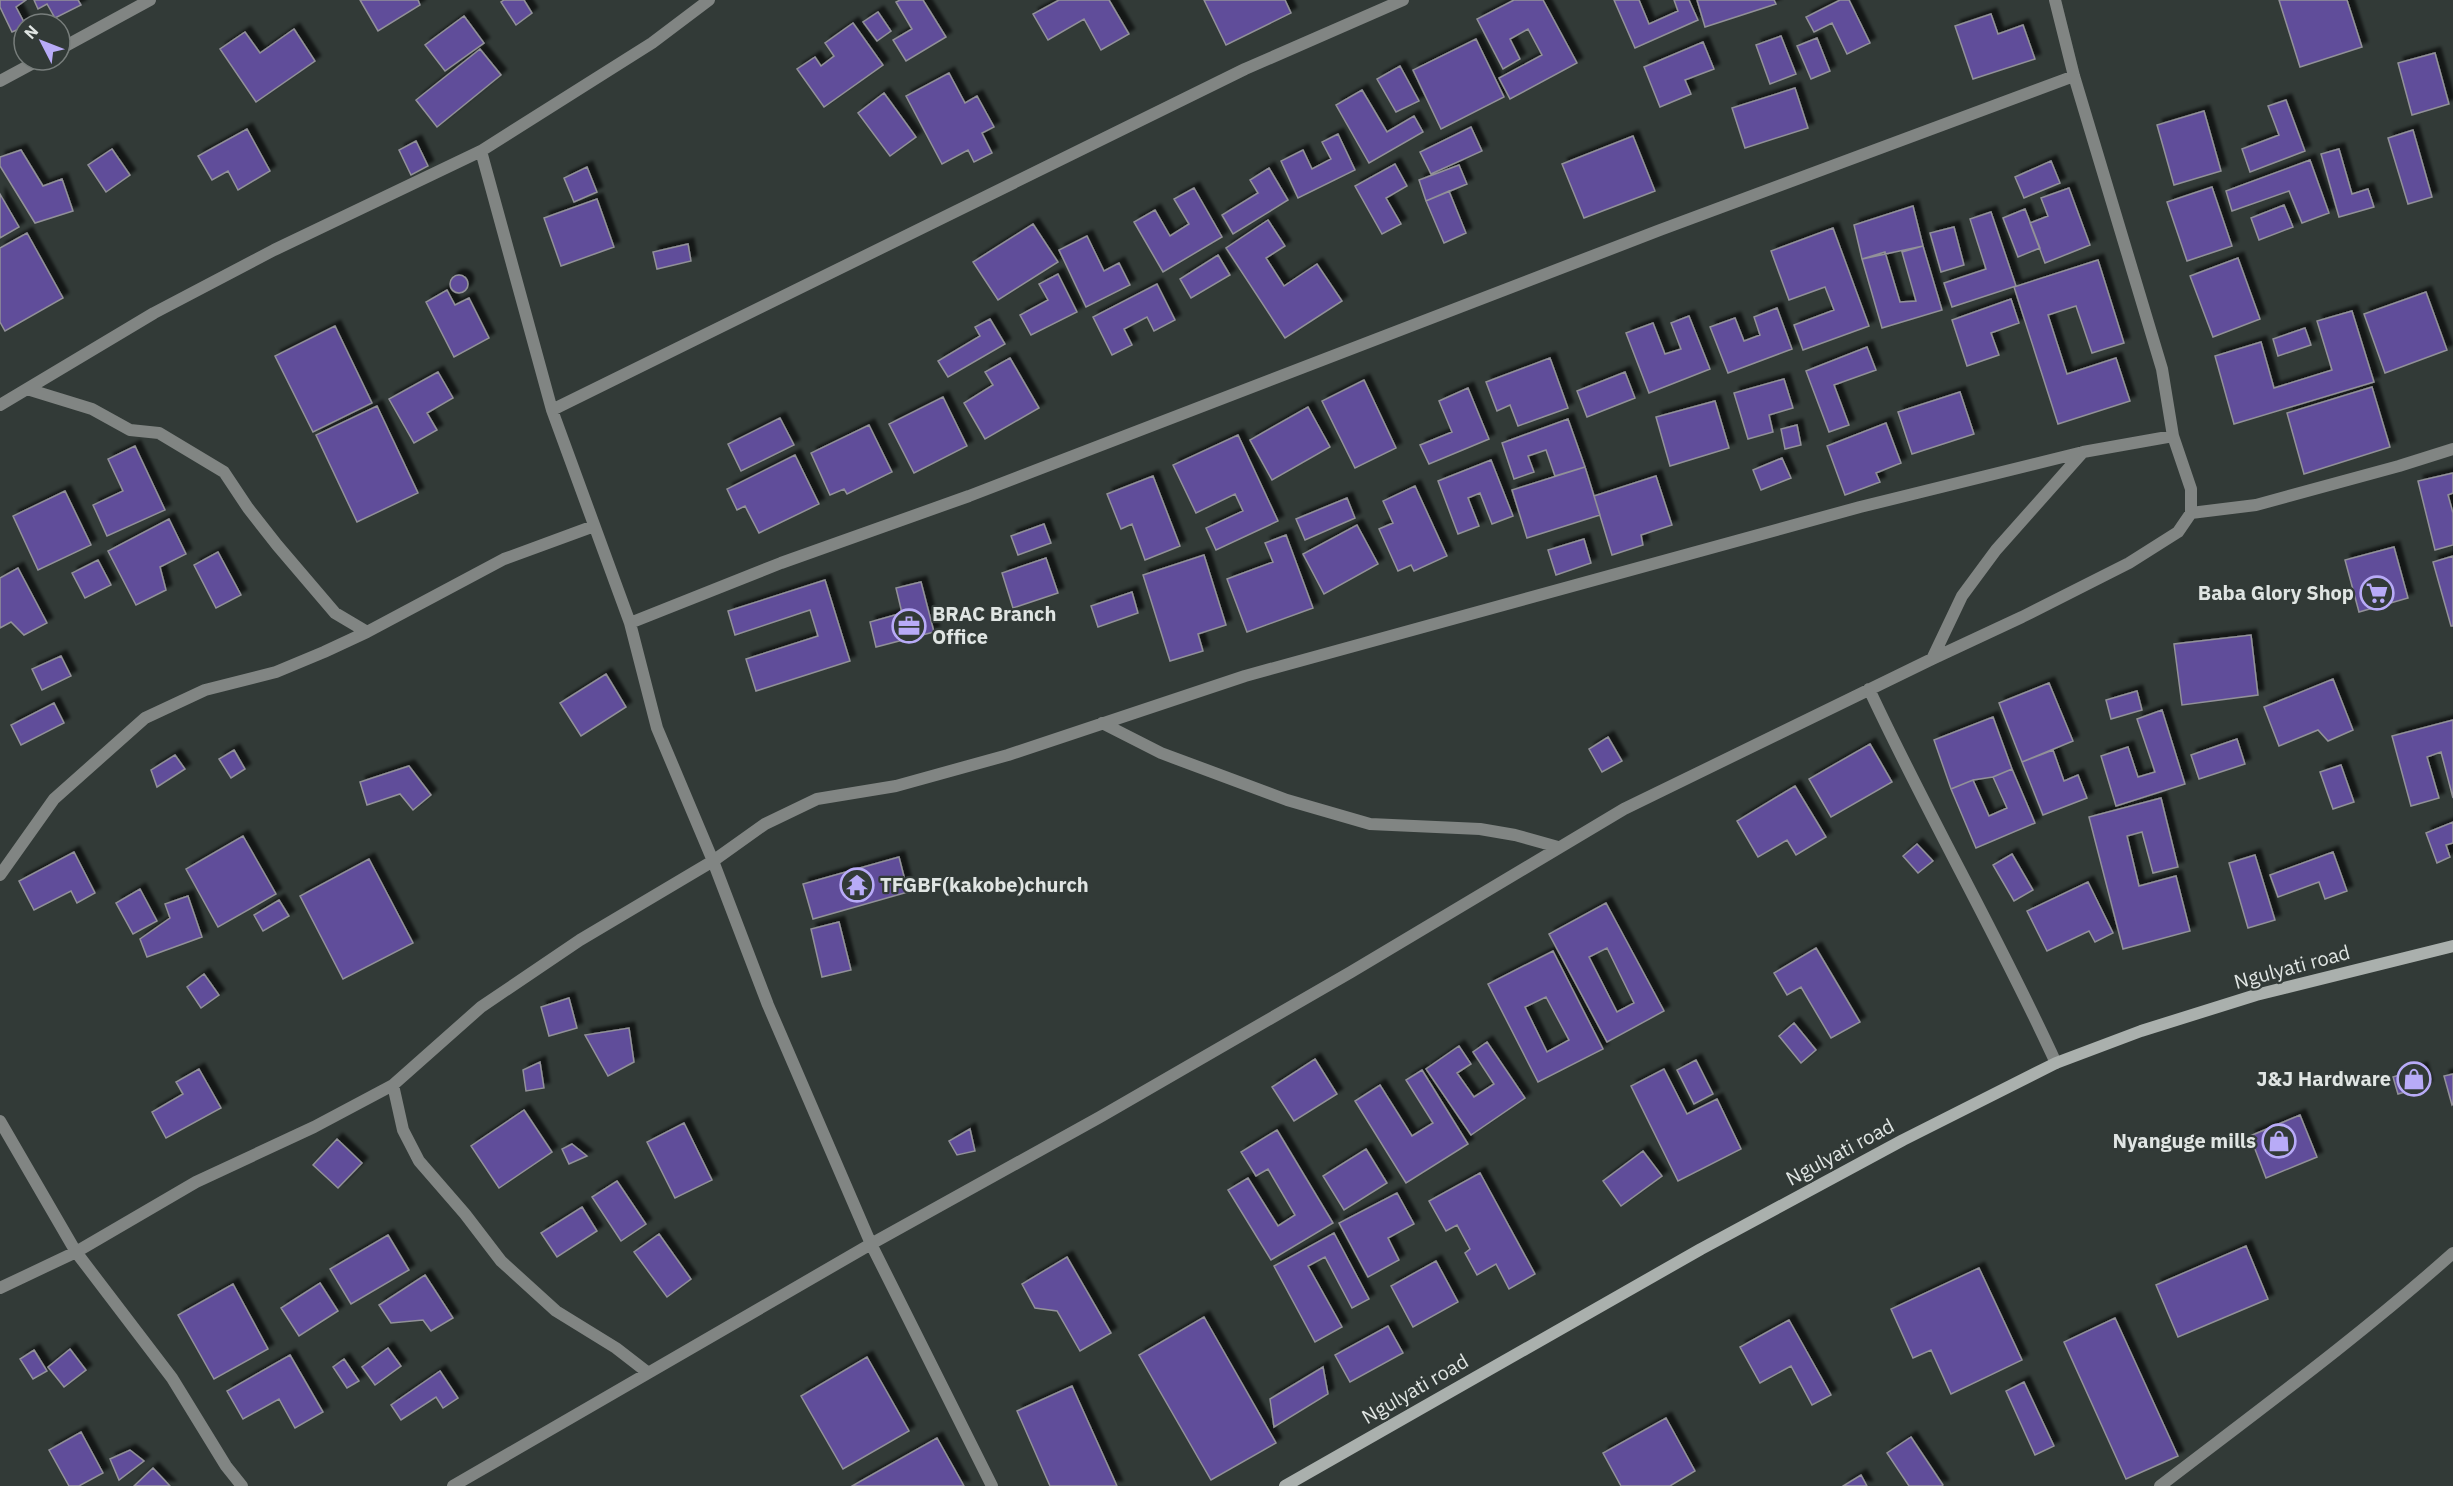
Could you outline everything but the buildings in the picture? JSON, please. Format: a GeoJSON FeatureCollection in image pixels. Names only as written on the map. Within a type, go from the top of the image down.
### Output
{"type":"FeatureCollection","features":[{"type":"Feature","properties":{"kind":"main road","name":"Ngulyati road"},"geometry":{"type":"LineString","coordinates":[[1285,1486],[1701,1249],[1903,1140],[2056,1063],[2141,1031],[2256,995],[2453,946]]}},
{"type":"Feature","properties":{"kind":"street"},"geometry":{"type":"LineString","coordinates":[[72,42],[150,0]]}},
{"type":"Feature","properties":{"kind":"street"},"geometry":{"type":"LineString","coordinates":[[0,405],[154,313],[274,250],[481,152],[652,43],[709,0]]}},
{"type":"Feature","properties":{"kind":"street"},"geometry":{"type":"LineString","coordinates":[[552,410],[1245,69],[1403,0]]}},
{"type":"Feature","properties":{"kind":"street"},"geometry":{"type":"LineString","coordinates":[[453,1486],[647,1372],[1100,1117],[1351,972],[1624,809],[2022,617],[2129,563],[2178,532],[2191,513],[2191,489],[2173,436],[2162,369],[2074,76],[2055,0]]}},
{"type":"Feature","properties":{"kind":"street"},"geometry":{"type":"LineString","coordinates":[[0,81],[17,72]]}},
{"type":"Feature","properties":{"kind":"street"},"geometry":{"type":"LineString","coordinates":[[630,623],[780,563],[980,492],[1660,230],[2074,76]]}},
{"type":"Feature","properties":{"kind":"street"},"geometry":{"type":"LineString","coordinates":[[481,152],[552,410],[630,623],[657,728],[713,861],[768,1005],[871,1244],[992,1486]]}},
{"type":"Feature","properties":{"kind":"street"},"geometry":{"type":"LineString","coordinates":[[27,389],[92,410],[130,430],[159,433],[224,472],[277,545],[335,613],[367,632]]}},
{"type":"Feature","properties":{"kind":"street"},"geometry":{"type":"LineString","coordinates":[[0,1288],[76,1252],[196,1182],[314,1127],[393,1085],[481,1007],[580,940],[713,861],[765,824],[817,799],[896,786],[1008,755],[1245,676],[1860,507],[2083,452],[2173,436]]}},
{"type":"Feature","properties":{"kind":"street"},"geometry":{"type":"LineString","coordinates":[[2191,513],[2256,505],[2388,470],[2453,449]]}},
{"type":"Feature","properties":{"kind":"street"},"geometry":{"type":"LineString","coordinates":[[1932,659],[1962,596],[1996,550],[2083,452]]}},
{"type":"Feature","properties":{"kind":"street"},"geometry":{"type":"LineString","coordinates":[[0,875],[54,799],[145,718],[205,690],[276,672],[367,632],[504,558],[594,526]]}},
{"type":"Feature","properties":{"kind":"street"},"geometry":{"type":"LineString","coordinates":[[1869,689],[1910,779],[2006,957],[2056,1063]]}},
{"type":"Feature","properties":{"kind":"street"},"geometry":{"type":"LineString","coordinates":[[1102,723],[1180,760],[1287,800],[1370,824],[1480,829],[1515,835],[1558,847]]}},
{"type":"Feature","properties":{"kind":"street"},"geometry":{"type":"LineString","coordinates":[[393,1085],[403,1130],[419,1161],[465,1214],[501,1261],[556,1311],[616,1348],[647,1372]]}},
{"type":"Feature","properties":{"kind":"street"},"geometry":{"type":"LineString","coordinates":[[0,1121],[76,1252],[172,1378],[226,1466],[242,1486]]}},
{"type":"Feature","properties":{"kind":"street"},"geometry":{"type":"LineString","coordinates":[[2160,1486],[2380,1314],[2453,1252]]}},
{"type":"Feature","properties":{"kind":"place","name":"Baba Glory Shop"},"geometry":{"type":"Point","coordinates":[2377,593]}},
{"type":"Feature","properties":{"kind":"place","name":"BRAC Branch Office"},"geometry":{"type":"Point","coordinates":[909,626]}},
{"type":"Feature","properties":{"kind":"place","name":"TFGBF(kakobe)church"},"geometry":{"type":"Point","coordinates":[857,885]}},
{"type":"Feature","properties":{"kind":"place","name":"J&J Hardware"},"geometry":{"type":"Point","coordinates":[2414,1079]}},
{"type":"Feature","properties":{"kind":"place","name":"Nyanguge mills"},"geometry":{"type":"Point","coordinates":[2279,1141]}}]}
